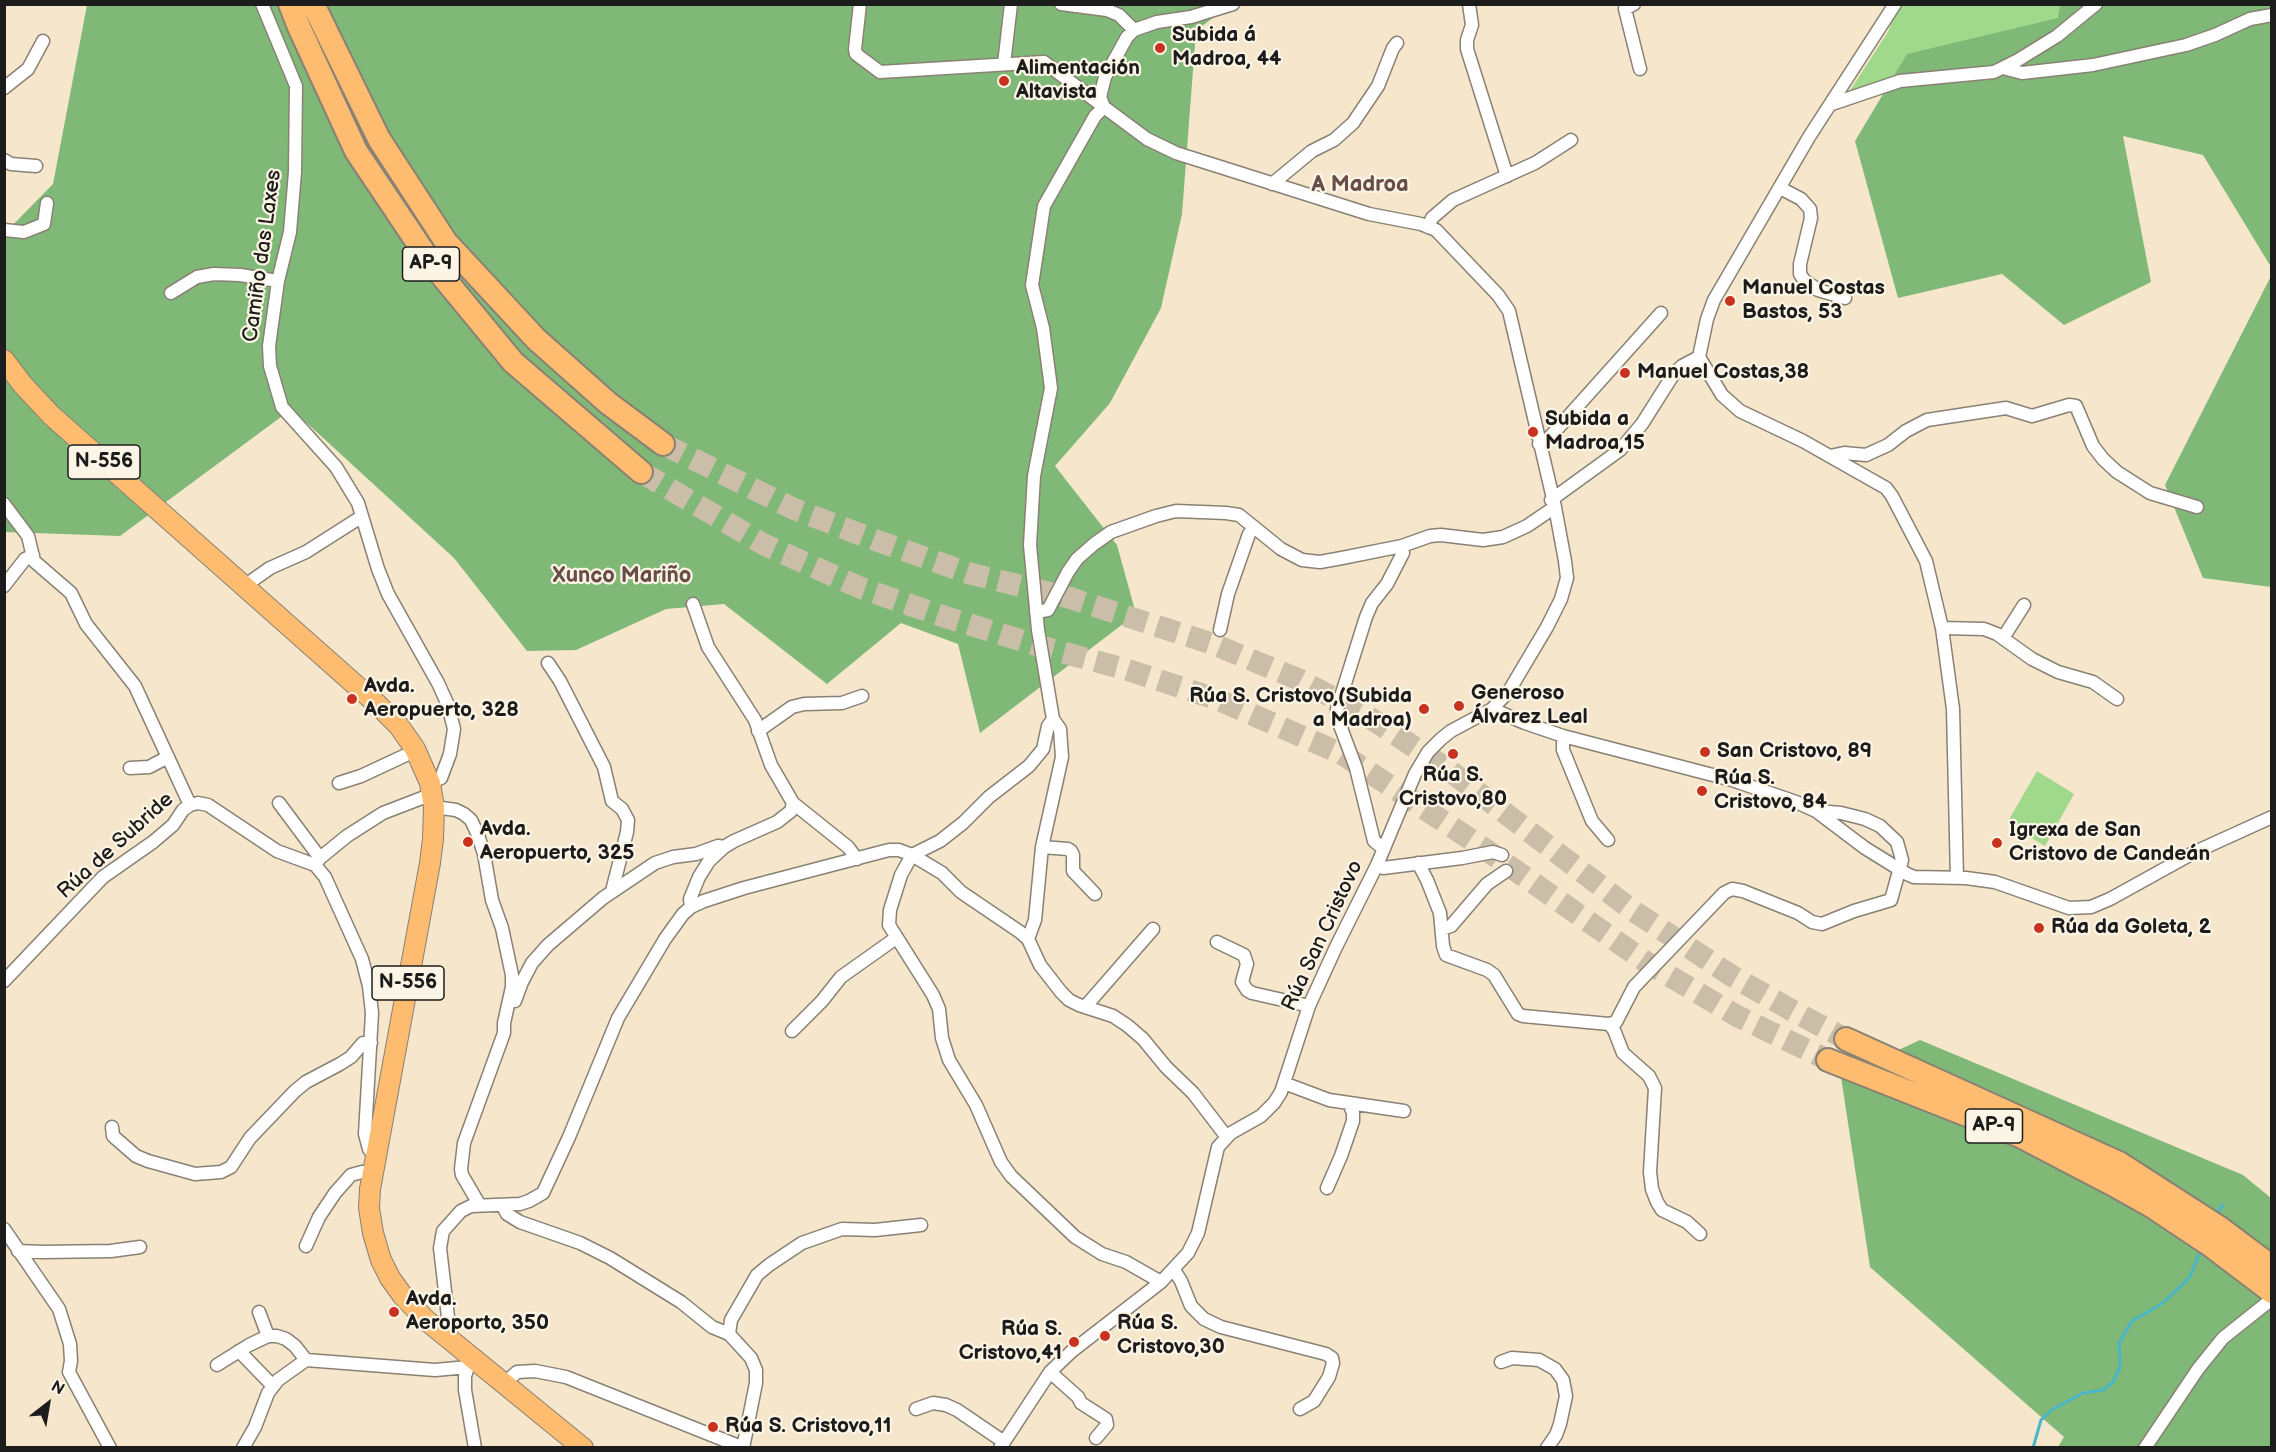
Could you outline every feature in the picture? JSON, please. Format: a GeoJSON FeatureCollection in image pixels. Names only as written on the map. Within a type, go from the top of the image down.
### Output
{"type":"FeatureCollection","features":[{"type":"Feature","properties":{"kind":"highway","name":"AP-9"},"geometry":{"type":"LineString","coordinates":[[290,4],[298,27],[356,151],[429,260],[513,362],[641,472]]}},
{"type":"Feature","properties":{"kind":"highway","name":"AP-9"},"geometry":{"type":"LineString","coordinates":[[313,4],[379,139],[446,242],[536,339],[608,403],[663,444]]}},
{"type":"Feature","properties":{"kind":"highway","name":"AP-9"},"geometry":{"type":"LineString","coordinates":[[1846,1039],[2120,1163],[2210,1245],[2271,1292]]}},
{"type":"Feature","properties":{"kind":"highway","name":"AP-9"},"geometry":{"type":"LineString","coordinates":[[1828,1060],[2019,1136],[2158,1199],[2220,1228],[2271,1267]]}},
{"type":"Feature","properties":{"kind":"main road","name":"N-556"},"geometry":{"type":"LineString","coordinates":[[4,360],[23,386],[51,415],[377,704],[399,726],[415,749],[432,795],[430,863],[374,1165],[369,1208],[373,1233],[381,1260],[403,1296],[471,1364],[504,1384],[583,1448]]}},
{"type":"Feature","properties":{"kind":"street","name":"Camiño das Laxes"},"geometry":{"type":"LineString","coordinates":[[262,4],[296,86],[295,171],[290,232],[278,281],[269,346],[270,366],[282,407],[336,467],[358,503],[361,518],[388,594],[438,682],[448,705],[454,729],[450,754],[432,795]]}},
{"type":"Feature","properties":{"kind":"street"},"geometry":{"type":"LineString","coordinates":[[860,4],[856,54],[880,72],[1044,62],[1147,139],[1176,153],[1369,214],[1436,230],[1498,295],[1509,311],[1553,503],[1567,578],[1565,589],[1529,660],[1509,691],[1492,709],[1563,736],[1732,780],[1816,811],[1841,813],[1880,826],[1897,842],[1902,860],[1891,900],[1822,924],[1743,891],[1732,889],[1724,893],[1634,987],[1616,1022],[1609,1024],[1518,1014],[1494,975],[1487,970],[1446,956],[1440,913],[1418,863]]}},
{"type":"Feature","properties":{"kind":"street"},"geometry":{"type":"LineString","coordinates":[[1004,64],[1011,4]]}},
{"type":"Feature","properties":{"kind":"street"},"geometry":{"type":"LineString","coordinates":[[1061,4],[1094,6],[1119,15],[1134,30]]}},
{"type":"Feature","properties":{"kind":"street"},"geometry":{"type":"LineString","coordinates":[[1104,107],[1100,97],[1105,77],[1127,37],[1134,30],[1157,22],[1191,17],[1233,4]]}},
{"type":"Feature","properties":{"kind":"street"},"geometry":{"type":"LineString","coordinates":[[1469,4],[1472,25],[1467,40],[1467,49],[1507,176]]}},
{"type":"Feature","properties":{"kind":"street"},"geometry":{"type":"LineString","coordinates":[[1634,4],[1625,9],[1640,69]]}},
{"type":"Feature","properties":{"kind":"street"},"geometry":{"type":"LineString","coordinates":[[1895,4],[1809,137],[1714,300],[1707,319],[1699,357],[1722,395],[1733,406],[1878,483],[1892,496],[1926,561],[1942,628],[1953,709],[1957,878]]}},
{"type":"Feature","properties":{"kind":"street"},"geometry":{"type":"LineString","coordinates":[[1832,104],[1900,81],[1921,77],[1986,73],[2003,68],[2057,36],[2096,4]]}},
{"type":"Feature","properties":{"kind":"street"},"geometry":{"type":"LineString","coordinates":[[2003,68],[2022,73],[2093,65],[2186,45],[2215,36],[2250,19],[2271,15]]}},
{"type":"Feature","properties":{"kind":"street"},"geometry":{"type":"LineString","coordinates":[[4,88],[28,69],[43,41]]}},
{"type":"Feature","properties":{"kind":"street"},"geometry":{"type":"LineString","coordinates":[[1272,184],[1312,151],[1334,140],[1353,123],[1378,86],[1397,43]]}},
{"type":"Feature","properties":{"kind":"street"},"geometry":{"type":"LineString","coordinates":[[1028,939],[1035,920],[1042,847],[1062,757],[1060,729],[1053,719],[1036,612],[1030,545],[1034,476],[1051,388],[1043,328],[1032,285],[1044,206],[1095,116],[1104,107]]}},
{"type":"Feature","properties":{"kind":"street"},"geometry":{"type":"LineString","coordinates":[[1428,227],[1432,218],[1453,200],[1535,163],[1571,140]]}},
{"type":"Feature","properties":{"kind":"street"},"geometry":{"type":"LineString","coordinates":[[4,160],[11,164],[36,166]]}},
{"type":"Feature","properties":{"kind":"street"},"geometry":{"type":"LineString","coordinates":[[1780,188],[1801,200],[1810,209],[1811,218],[1800,264],[1800,274],[1804,280],[1818,290],[1845,298]]}},
{"type":"Feature","properties":{"kind":"street"},"geometry":{"type":"LineString","coordinates":[[4,230],[24,232],[44,224],[47,202]]}},
{"type":"Feature","properties":{"kind":"street"},"geometry":{"type":"LineString","coordinates":[[171,293],[197,277],[214,274],[240,274],[278,281]]}},
{"type":"Feature","properties":{"kind":"street"},"geometry":{"type":"LineString","coordinates":[[1539,444],[1550,438],[1660,314]]}},
{"type":"Feature","properties":{"kind":"street"},"geometry":{"type":"LineString","coordinates":[[1036,612],[1048,610],[1077,559],[1111,532],[1176,511],[1239,515],[1281,549],[1302,560],[1320,562],[1402,546],[1430,536],[1442,535],[1483,540],[1503,537],[1527,526],[1620,450],[1642,424],[1673,375],[1682,366],[1699,357]]}},
{"type":"Feature","properties":{"kind":"street"},"geometry":{"type":"LineString","coordinates":[[1830,456],[1844,453],[1866,455],[1888,445],[1906,431],[1928,420],[2007,408],[2032,416],[2069,405],[2076,406],[2093,446],[2117,472],[2150,493],[2197,507]]}},
{"type":"Feature","properties":{"kind":"street"},"geometry":{"type":"LineString","coordinates":[[4,504],[28,536],[33,555],[40,567],[71,594],[86,624],[135,686],[157,738],[190,805]]}},
{"type":"Feature","properties":{"kind":"street"},"geometry":{"type":"LineString","coordinates":[[243,587],[270,568],[306,552],[361,518]]}},
{"type":"Feature","properties":{"kind":"street"},"geometry":{"type":"LineString","coordinates":[[1220,630],[1228,594],[1249,534],[1254,527]]}},
{"type":"Feature","properties":{"kind":"street"},"geometry":{"type":"LineString","coordinates":[[1384,849],[1374,841],[1356,768],[1338,720],[1337,710],[1366,617],[1403,553],[1402,546]]}},
{"type":"Feature","properties":{"kind":"street"},"geometry":{"type":"LineString","coordinates":[[4,586],[25,559],[33,555]]}},
{"type":"Feature","properties":{"kind":"street"},"geometry":{"type":"LineString","coordinates":[[693,604],[708,647],[755,720],[771,765],[793,803],[848,847],[857,860]]}},
{"type":"Feature","properties":{"kind":"street"},"geometry":{"type":"LineString","coordinates":[[2003,638],[2024,605]]}},
{"type":"Feature","properties":{"kind":"street"},"geometry":{"type":"LineString","coordinates":[[1942,628],[1984,629],[2003,638],[2032,659],[2058,672],[2093,682],[2117,699]]}},
{"type":"Feature","properties":{"kind":"street"},"geometry":{"type":"LineString","coordinates":[[548,663],[560,681],[604,767],[612,801],[622,808],[628,820],[612,891]]}},
{"type":"Feature","properties":{"kind":"street"},"geometry":{"type":"LineString","coordinates":[[758,731],[792,707],[804,704],[842,703],[862,696]]}},
{"type":"Feature","properties":{"kind":"street","name":"Rúa San Cristovo"},"geometry":{"type":"LineString","coordinates":[[1226,1136],[1261,1116],[1278,1097],[1309,1006],[1377,865],[1406,792],[1428,752],[1451,731],[1492,709]]}},
{"type":"Feature","properties":{"kind":"street"},"geometry":{"type":"LineString","coordinates":[[1053,719],[1048,726],[1042,749],[1029,766],[940,841],[912,855],[901,875],[890,910],[890,925],[933,996],[939,1009],[942,1038],[949,1060],[976,1105],[1001,1162],[1011,1176],[1075,1237],[1102,1254],[1126,1262],[1161,1282]]}},
{"type":"Feature","properties":{"kind":"street"},"geometry":{"type":"LineString","coordinates":[[1563,736],[1563,750],[1592,821],[1608,840]]}},
{"type":"Feature","properties":{"kind":"street"},"geometry":{"type":"LineString","coordinates":[[339,783],[370,772],[415,749]]}},
{"type":"Feature","properties":{"kind":"street"},"geometry":{"type":"LineString","coordinates":[[130,768],[149,767],[168,757]]}},
{"type":"Feature","properties":{"kind":"street"},"geometry":{"type":"LineString","coordinates":[[318,861],[347,836],[383,813],[432,795],[471,820],[484,854],[488,884],[502,928],[512,975],[504,1033]]}},
{"type":"Feature","properties":{"kind":"street","name":"Rúa de Subride"},"geometry":{"type":"LineString","coordinates":[[4,981],[103,878],[153,842],[173,825],[183,810],[190,805],[198,802],[208,806],[277,851],[318,861]]}},
{"type":"Feature","properties":{"kind":"street"},"geometry":{"type":"LineString","coordinates":[[279,803],[318,861],[326,877],[362,959],[372,1013],[365,1134],[374,1165],[351,1175],[335,1193],[319,1217],[306,1246]]}},
{"type":"Feature","properties":{"kind":"street"},"geometry":{"type":"LineString","coordinates":[[691,908],[690,899],[709,861],[724,847],[777,822],[791,811],[793,803]]}},
{"type":"Feature","properties":{"kind":"street"},"geometry":{"type":"LineString","coordinates":[[1816,811],[1865,848],[1914,877],[1957,878],[2002,884],[2055,905],[2069,908],[2091,907],[2110,899],[2195,852],[2271,817]]}},
{"type":"Feature","properties":{"kind":"street"},"geometry":{"type":"LineString","coordinates":[[479,1204],[462,1175],[464,1143],[522,982],[532,963],[548,945],[612,891],[655,863],[673,857],[696,854],[718,846],[724,847]]}},
{"type":"Feature","properties":{"kind":"street"},"geometry":{"type":"LineString","coordinates":[[1042,847],[1071,851],[1073,871],[1095,894]]}},
{"type":"Feature","properties":{"kind":"street"},"geometry":{"type":"LineString","coordinates":[[439,1331],[448,1317],[440,1248],[443,1231],[461,1211],[479,1204],[503,1206],[530,1201],[543,1192],[569,1137],[618,1018],[665,939],[691,908],[744,888],[889,850],[899,850],[942,873],[961,892],[1028,939],[1048,978],[1069,1000],[1113,1016],[1143,1039],[1192,1093],[1226,1136],[1218,1147],[1213,1161],[1198,1233],[1188,1253],[1161,1282],[1072,1351],[1050,1372],[1002,1445],[957,1410],[946,1405],[933,1403],[916,1408]]}},
{"type":"Feature","properties":{"kind":"street"},"geometry":{"type":"LineString","coordinates":[[1377,865],[1383,868],[1493,852],[1502,855]]}},
{"type":"Feature","properties":{"kind":"street"},"geometry":{"type":"LineString","coordinates":[[1442,929],[1451,926],[1486,884],[1506,871]]}},
{"type":"Feature","properties":{"kind":"street"},"geometry":{"type":"LineString","coordinates":[[1085,1007],[1153,929]]}},
{"type":"Feature","properties":{"kind":"street"},"geometry":{"type":"LineString","coordinates":[[792,1031],[822,1001],[841,977],[896,938]]}},
{"type":"Feature","properties":{"kind":"street"},"geometry":{"type":"LineString","coordinates":[[1217,942],[1244,955],[1247,964],[1242,982],[1247,990],[1309,1006]]}},
{"type":"Feature","properties":{"kind":"street"},"geometry":{"type":"LineString","coordinates":[[1609,1024],[1614,1030],[1623,1053],[1654,1082],[1650,1172],[1652,1189],[1657,1202],[1662,1210],[1687,1222],[1700,1234]]}},
{"type":"Feature","properties":{"kind":"street"},"geometry":{"type":"LineString","coordinates":[[112,1127],[113,1136],[135,1156],[195,1174],[221,1172],[231,1167],[250,1138],[295,1091],[306,1082],[346,1061],[363,1043],[371,1043]]}},
{"type":"Feature","properties":{"kind":"street"},"geometry":{"type":"LineString","coordinates":[[1284,1083],[1329,1100],[1404,1111]]}},
{"type":"Feature","properties":{"kind":"street"},"geometry":{"type":"LineString","coordinates":[[1327,1188],[1353,1121],[1349,1103]]}},
{"type":"Feature","properties":{"kind":"street"},"geometry":{"type":"LineString","coordinates":[[503,1206],[507,1214],[580,1243],[610,1258],[681,1302],[712,1327],[729,1334],[751,1358],[756,1370],[756,1383],[744,1447],[566,1377],[535,1371],[517,1372],[504,1384]]}},
{"type":"Feature","properties":{"kind":"street"},"geometry":{"type":"LineString","coordinates":[[729,1334],[731,1320],[757,1275],[802,1243],[842,1229],[875,1230],[921,1224]]}},
{"type":"Feature","properties":{"kind":"street"},"geometry":{"type":"LineString","coordinates":[[4,1229],[59,1309],[70,1344],[69,1372],[110,1448]]}},
{"type":"Feature","properties":{"kind":"street"},"geometry":{"type":"LineString","coordinates":[[18,1251],[111,1251],[140,1247]]}},
{"type":"Feature","properties":{"kind":"street"},"geometry":{"type":"LineString","coordinates":[[1174,1270],[1191,1306],[1204,1318],[1221,1327],[1326,1354],[1332,1358],[1332,1370],[1314,1401],[1300,1409]]}},
{"type":"Feature","properties":{"kind":"street"},"geometry":{"type":"LineString","coordinates":[[2145,1448],[2198,1369],[2223,1338],[2271,1299]]}},
{"type":"Feature","properties":{"kind":"street"},"geometry":{"type":"LineString","coordinates":[[259,1312],[268,1336]]}},
{"type":"Feature","properties":{"kind":"street"},"geometry":{"type":"LineString","coordinates":[[217,1365],[268,1336],[286,1339],[306,1360]]}},
{"type":"Feature","properties":{"kind":"street"},"geometry":{"type":"LineString","coordinates":[[239,1351],[273,1386]]}},
{"type":"Feature","properties":{"kind":"street"},"geometry":{"type":"LineString","coordinates":[[1501,1362],[1512,1358],[1539,1360],[1555,1369],[1563,1380],[1566,1396],[1560,1424],[1547,1448]]}},
{"type":"Feature","properties":{"kind":"street"},"geometry":{"type":"LineString","coordinates":[[243,1448],[273,1386],[306,1360],[435,1370],[471,1364],[465,1390],[475,1448]]}},
{"type":"Feature","properties":{"kind":"street"},"geometry":{"type":"LineString","coordinates":[[1050,1372],[1078,1397],[1081,1403],[1106,1419],[1107,1425],[1096,1438]]}},
{"type":"Feature","properties":{"kind":"green space"},"geometry":{"type":"Polygon","coordinates":[[[87,5],[1229,5],[1196,31],[1182,214],[1161,308],[1110,403],[1055,466],[1117,545],[1136,614],[980,733],[958,644],[901,623],[827,684],[724,604],[666,609],[576,650],[527,651],[454,558],[285,403],[285,414],[120,536],[5,532],[5,233],[53,184],[87,5]]]}},
{"type":"Feature","properties":{"kind":"green space"},"geometry":{"type":"Polygon","coordinates":[[[1897,5],[2087,5],[2064,26],[1849,92],[1888,32],[1897,5]]]}},
{"type":"Feature","properties":{"kind":"green space"},"geometry":{"type":"Polygon","coordinates":[[[2060,5],[2271,5],[2271,267],[2203,155],[2123,136],[2151,282],[2064,325],[2002,274],[1898,298],[1855,141],[1907,54],[2058,18],[2060,5]]]}},
{"type":"Feature","properties":{"kind":"green space"},"geometry":{"type":"Polygon","coordinates":[[[2271,276],[2271,587],[2203,578],[2165,485],[2271,276]]]}},
{"type":"Feature","properties":{"kind":"green space"},"geometry":{"type":"Polygon","coordinates":[[[2037,771],[2074,794],[2045,846],[2007,823],[2037,771]]]}},
{"type":"Feature","properties":{"kind":"green space"},"geometry":{"type":"Polygon","coordinates":[[[1920,1040],[2243,1175],[2271,1198],[2271,1447],[2058,1447],[2064,1437],[1870,1267],[1841,1077],[1920,1040]]]}},
{"type":"Feature","properties":{"kind":"waterway"},"geometry":{"type":"LineString","coordinates":[[2215,1215],[2223,1205]]}},
{"type":"Feature","properties":{"kind":"waterway"},"geometry":{"type":"LineString","coordinates":[[2033,1448],[2041,1420],[2053,1409],[2083,1393],[2103,1390],[2113,1382],[2120,1367],[2119,1343],[2132,1321],[2163,1303],[2190,1277],[2201,1249]]}},
{"type":"Feature","properties":{"kind":"tunnel"},"geometry":{"type":"LineString","coordinates":[[663,444],[794,509],[875,540],[968,573],[1070,598],[1213,644],[1300,680],[1364,714],[1446,768],[1632,910],[1732,976],[1846,1039]]}},
{"type":"Feature","properties":{"kind":"tunnel"},"geometry":{"type":"LineString","coordinates":[[641,472],[765,545],[861,588],[945,617],[1125,669],[1219,700],[1342,754],[1482,847],[1646,962],[1737,1016],[1828,1060]]}},
{"type":"Feature","properties":{"kind":"place","name":"Subida á Madroa, 44"},"geometry":{"type":"Point","coordinates":[1160,48]}},
{"type":"Feature","properties":{"kind":"place","name":"Alimentación Altavista"},"geometry":{"type":"Point","coordinates":[1004,81]}},
{"type":"Feature","properties":{"kind":"place","name":"Manuel Costas Bastos, 53"},"geometry":{"type":"Point","coordinates":[1730,301]}},
{"type":"Feature","properties":{"kind":"place","name":"Manuel Costas,38"},"geometry":{"type":"Point","coordinates":[1625,373]}},
{"type":"Feature","properties":{"kind":"place","name":"Subida a Madroa,15"},"geometry":{"type":"Point","coordinates":[1533,432]}},
{"type":"Feature","properties":{"kind":"place","name":"Avda. Aeropuerto, 328"},"geometry":{"type":"Point","coordinates":[352,699]}},
{"type":"Feature","properties":{"kind":"place","name":"Generoso Álvarez Leal"},"geometry":{"type":"Point","coordinates":[1459,706]}},
{"type":"Feature","properties":{"kind":"place","name":"Rúa S. Cristovo,(Subida a Madroa)"},"geometry":{"type":"Point","coordinates":[1424,709]}},
{"type":"Feature","properties":{"kind":"place","name":"San Cristovo, 89"},"geometry":{"type":"Point","coordinates":[1705,752]}},
{"type":"Feature","properties":{"kind":"place","name":"Rúa S. Cristovo,80"},"geometry":{"type":"Point","coordinates":[1453,754]}},
{"type":"Feature","properties":{"kind":"place","name":"Rúa S. Cristovo, 84"},"geometry":{"type":"Point","coordinates":[1702,791]}},
{"type":"Feature","properties":{"kind":"place","name":"Avda. Aeropuerto, 325"},"geometry":{"type":"Point","coordinates":[468,842]}},
{"type":"Feature","properties":{"kind":"place","name":"Igrexa de San Cristovo de Candeán"},"geometry":{"type":"Point","coordinates":[1997,843]}},
{"type":"Feature","properties":{"kind":"place","name":"Rúa da Goleta, 2"},"geometry":{"type":"Point","coordinates":[2039,928]}},
{"type":"Feature","properties":{"kind":"place","name":"Avda. Aeroporto, 350"},"geometry":{"type":"Point","coordinates":[394,1312]}},
{"type":"Feature","properties":{"kind":"place","name":"Rúa S. Cristovo,30"},"geometry":{"type":"Point","coordinates":[1105,1336]}},
{"type":"Feature","properties":{"kind":"place","name":"Rúa S. Cristovo,41"},"geometry":{"type":"Point","coordinates":[1074,1342]}},
{"type":"Feature","properties":{"kind":"place","name":"Rúa S. Cristovo,11"},"geometry":{"type":"Point","coordinates":[713,1427]}},
{"type":"Feature","properties":{"kind":"district","name":"A Madroa"},"geometry":{"type":"Point","coordinates":[1360,185]}},
{"type":"Feature","properties":{"kind":"district","name":"Xunco Mariño"},"geometry":{"type":"Point","coordinates":[622,576]}}]}
